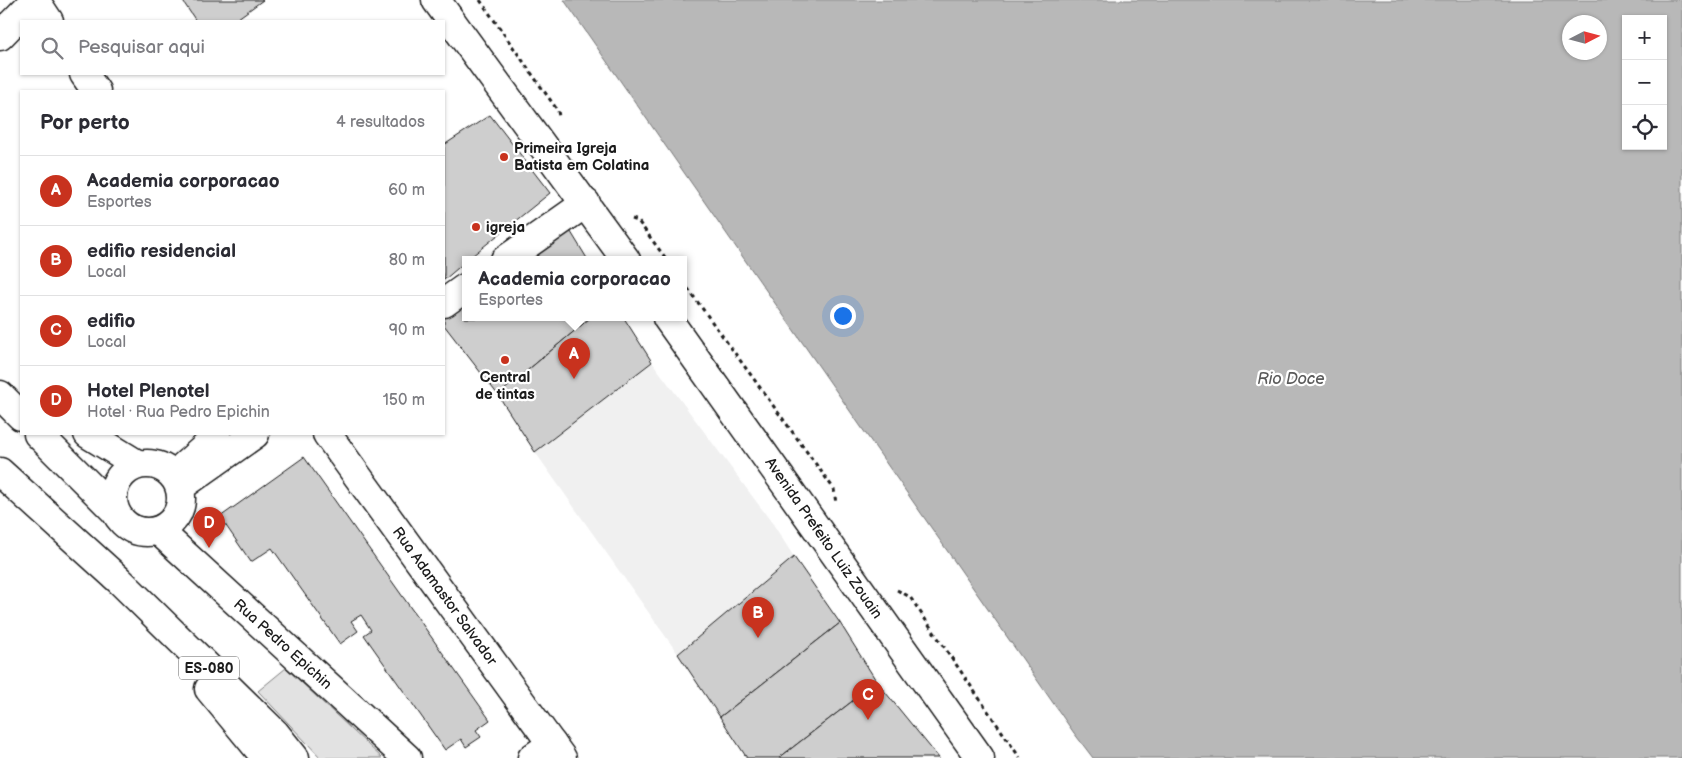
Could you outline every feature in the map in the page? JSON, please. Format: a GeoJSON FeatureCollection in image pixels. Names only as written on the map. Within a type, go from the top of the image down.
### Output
{"type":"FeatureCollection","features":[{"type":"Feature","properties":{"kind":"street"},"geometry":{"type":"LineString","coordinates":[[0,36],[35,0],[48,20]]}},
{"type":"Feature","properties":{"kind":"street"},"geometry":{"type":"LineString","coordinates":[[436,0],[623,256]]}},
{"type":"Feature","properties":{"kind":"street"},"geometry":{"type":"LineString","coordinates":[[85,75],[95,90]]}},
{"type":"Feature","properties":{"kind":"street"},"geometry":{"type":"LineString","coordinates":[[511,256],[586,203]]}},
{"type":"Feature","properties":{"kind":"street"},"geometry":{"type":"LineString","coordinates":[[445,303],[462,290]]}},
{"type":"Feature","properties":{"kind":"street","name":"Avenida Prefeito Luiz Zouain"},"geometry":{"type":"LineString","coordinates":[[669,321],[980,758]]}},
{"type":"Feature","properties":{"kind":"street"},"geometry":{"type":"LineString","coordinates":[[0,378],[20,391]]}},
{"type":"Feature","properties":{"kind":"street"},"geometry":{"type":"LineString","coordinates":[[0,395],[20,415]]}},
{"type":"Feature","properties":{"kind":"street"},"geometry":{"type":"LineString","coordinates":[[39,435],[115,511]]}},
{"type":"Feature","properties":{"kind":"street"},"geometry":{"type":"LineString","coordinates":[[90,435],[137,464]]}},
{"type":"Feature","properties":{"kind":"street"},"geometry":{"type":"LineString","coordinates":[[177,481],[217,444],[251,435]]}},
{"type":"Feature","properties":{"kind":"street","name":"Rua Adamastor Salvador"},"geometry":{"type":"LineString","coordinates":[[329,435],[549,753]]}},
{"type":"Feature","properties":{"kind":"street"},"geometry":{"type":"LineString","coordinates":[[137,464],[157,464],[166,469],[177,481],[182,498],[176,518],[159,530],[148,532],[128,527],[120,520],[115,511],[112,500],[114,488],[119,478],[137,464]]}},
{"type":"Feature","properties":{"kind":"street","name":"ES-080"},"geometry":{"type":"LineString","coordinates":[[0,472],[119,580],[275,733],[295,758]]}},
{"type":"Feature","properties":{"kind":"street","name":"Rua Pedro Epichin"},"geometry":{"type":"LineString","coordinates":[[159,530],[407,758]]}},
{"type":"Feature","properties":{"kind":"street","name":"ES-080"},"geometry":{"type":"LineString","coordinates":[[119,580],[264,756]]}},
{"type":"Feature","properties":{"kind":"path"},"geometry":{"type":"LineString","coordinates":[[687,287],[834,489],[836,508]]}},
{"type":"Feature","properties":{"kind":"path"},"geometry":{"type":"LineString","coordinates":[[892,588],[910,597],[1020,758]]}},
{"type":"Feature","properties":{"kind":"shaded area"},"geometry":{"type":"Polygon","coordinates":[[[652,362],[773,524],[794,557],[678,654],[535,452],[652,362]]]}},
{"type":"Feature","properties":{"kind":"shaded area"},"geometry":{"type":"Polygon","coordinates":[[[286,668],[382,758],[321,758],[258,691],[286,668]]]}},
{"type":"Feature","properties":{"kind":"water","name":"Rio Doce"},"geometry":{"type":"Polygon","coordinates":[[[564,0],[1682,0],[1682,758],[1093,758],[564,0]]]}},
{"type":"Feature","properties":{"kind":"building"},"geometry":{"type":"Polygon","coordinates":[[[182,0],[263,0],[235,20],[195,20],[182,0]]]}},
{"type":"Feature","properties":{"kind":"building","name":"igreja"},"geometry":{"type":"Polygon","coordinates":[[[490,115],[550,193],[472,256],[462,256],[462,265],[445,279],[445,144],[490,115]]]}},
{"type":"Feature","properties":{"kind":"building"},"geometry":{"type":"Polygon","coordinates":[[[563,219],[586,256],[511,256],[563,219]]]}},
{"type":"Feature","properties":{"kind":"building","name":"Central de tintas"},"geometry":{"type":"Polygon","coordinates":[[[462,290],[462,321],[586,321],[498,395],[445,326],[445,302],[462,290]]]}},
{"type":"Feature","properties":{"kind":"building"},"geometry":{"type":"Polygon","coordinates":[[[586,321],[626,321],[652,362],[535,452],[498,395],[586,321]]]}},
{"type":"Feature","properties":{"kind":"building"},"geometry":{"type":"Polygon","coordinates":[[[304,457],[490,720],[476,730],[481,737],[466,747],[461,739],[445,750],[364,635],[371,630],[361,615],[351,621],[358,631],[340,644],[272,548],[251,562],[220,517],[304,457]]]}},
{"type":"Feature","properties":{"kind":"building"},"geometry":{"type":"Polygon","coordinates":[[[794,557],[840,623],[720,717],[678,654],[794,557]]]}},
{"type":"Feature","properties":{"kind":"building"},"geometry":{"type":"Polygon","coordinates":[[[840,623],[877,682],[779,758],[747,758],[720,717],[840,623]]]}},
{"type":"Feature","properties":{"kind":"building"},"geometry":{"type":"Polygon","coordinates":[[[877,682],[939,758],[779,758],[877,682]]]}},
{"type":"Feature","properties":{"kind":"place","name":"Primeira Igreja Batista em Colatina"},"geometry":{"type":"Point","coordinates":[504,157]}},
{"type":"Feature","properties":{"kind":"place","name":"igreja"},"geometry":{"type":"Point","coordinates":[476,227]}},
{"type":"Feature","properties":{"kind":"place","name":"Central de tintas"},"geometry":{"type":"Point","coordinates":[505,360]}},
{"type":"Feature","properties":{"kind":"place","name":"Academia corporacao"},"geometry":{"type":"Point","coordinates":[574,379]}},
{"type":"Feature","properties":{"kind":"place","name":"Hotel Plenotel"},"geometry":{"type":"Point","coordinates":[209,548]}},
{"type":"Feature","properties":{"kind":"place","name":"edifio residencial"},"geometry":{"type":"Point","coordinates":[758,638]}},
{"type":"Feature","properties":{"kind":"place","name":"edifio"},"geometry":{"type":"Point","coordinates":[868,720]}}]}
